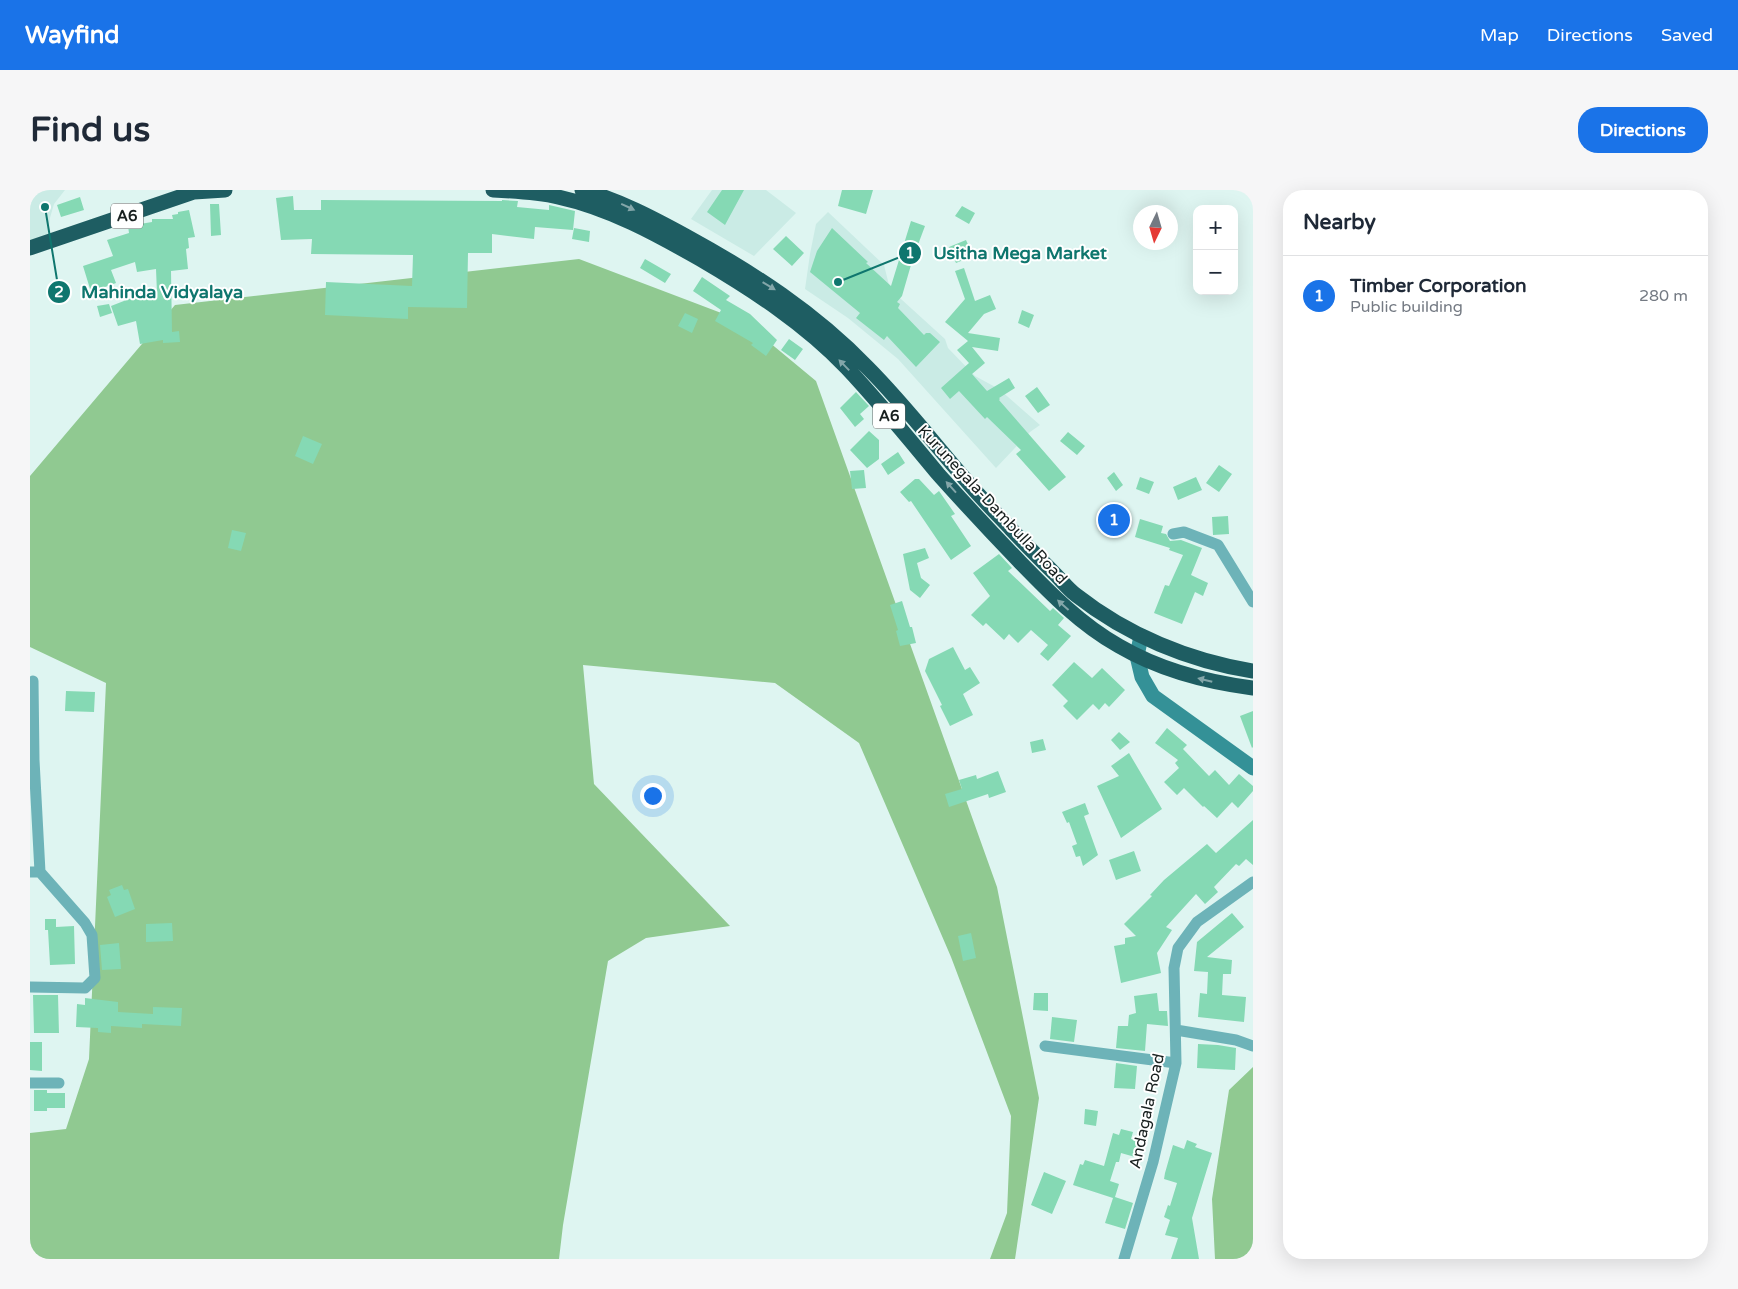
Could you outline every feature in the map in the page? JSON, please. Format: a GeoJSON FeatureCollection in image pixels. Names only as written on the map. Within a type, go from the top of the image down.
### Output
{"type":"FeatureCollection","features":[{"type":"Feature","properties":{"kind":"highway","name":"A6"},"geometry":{"type":"LineString","coordinates":[[30,248],[194,192],[225,190]]}},
{"type":"Feature","properties":{"kind":"highway","name":"Kurunegala-Dambulla Road"},"geometry":{"type":"LineString","coordinates":[[493,190],[557,197],[591,207],[666,239],[750,289],[792,319],[826,347],[848,369],[982,522],[1043,587],[1082,622],[1136,656],[1184,674],[1253,688]]}},
{"type":"Feature","properties":{"kind":"highway","name":"Kurunegala-Dambulla Road"},"geometry":{"type":"LineString","coordinates":[[582,190],[609,198],[704,245],[778,291],[819,322],[842,341],[892,393],[965,479],[1026,546],[1074,593],[1114,621],[1166,648],[1219,664],[1253,671]]}},
{"type":"Feature","properties":{"kind":"street"},"geometry":{"type":"LineString","coordinates":[[1173,534],[1184,532],[1218,545],[1253,602]]}},
{"type":"Feature","properties":{"kind":"street"},"geometry":{"type":"LineString","coordinates":[[1141,636],[1136,656],[1142,677],[1153,696],[1253,768]]}},
{"type":"Feature","properties":{"kind":"street"},"geometry":{"type":"LineString","coordinates":[[30,987],[85,988],[95,978],[92,935],[84,922],[35,872],[32,760],[33,681]]}},
{"type":"Feature","properties":{"kind":"street","name":"Andagala Road"},"geometry":{"type":"LineString","coordinates":[[1124,1259],[1153,1162],[1176,1063],[1174,968],[1178,948],[1197,922],[1253,882]]}},
{"type":"Feature","properties":{"kind":"street"},"geometry":{"type":"LineString","coordinates":[[1176,1030],[1236,1040],[1253,1046]]}},
{"type":"Feature","properties":{"kind":"street"},"geometry":{"type":"LineString","coordinates":[[1045,1046],[1176,1063]]}},
{"type":"Feature","properties":{"kind":"street"},"geometry":{"type":"LineString","coordinates":[[30,1083],[59,1083]]}},
{"type":"Feature","properties":{"kind":"shaded area"},"geometry":{"type":"Polygon","coordinates":[[[30,190],[65,190],[54,204],[47,243],[30,248],[30,190]]]}},
{"type":"Feature","properties":{"kind":"shaded area"},"geometry":{"type":"Polygon","coordinates":[[[712,190],[766,190],[796,213],[754,256],[691,219],[712,190]]]}},
{"type":"Feature","properties":{"kind":"shaded area"},"geometry":{"type":"Polygon","coordinates":[[[828,212],[884,265],[890,289],[945,339],[948,348],[975,376],[999,389],[1040,425],[1030,432],[996,468],[898,359],[848,318],[805,289],[816,224],[828,212]]]}},
{"type":"Feature","properties":{"kind":"green space"},"geometry":{"type":"Polygon","coordinates":[[[579,259],[745,322],[816,381],[997,887],[1039,1098],[1015,1259],[990,1259],[1007,1213],[1011,1116],[951,957],[859,743],[775,683],[583,665],[594,784],[730,926],[646,938],[608,961],[563,1225],[559,1259],[30,1259],[30,1133],[66,1129],[89,1059],[106,683],[30,647],[30,476],[175,305],[579,259]]]}},
{"type":"Feature","properties":{"kind":"green space"},"geometry":{"type":"Polygon","coordinates":[[[1253,1067],[1253,1259],[1215,1259],[1212,1199],[1229,1090],[1253,1067]]]}},
{"type":"Feature","properties":{"kind":"building"},"geometry":{"type":"Polygon","coordinates":[[[722,190],[744,190],[725,225],[707,212],[722,190]]]}},
{"type":"Feature","properties":{"kind":"building"},"geometry":{"type":"Polygon","coordinates":[[[842,190],[873,190],[866,214],[838,206],[842,190]]]}},
{"type":"Feature","properties":{"kind":"building"},"geometry":{"type":"Polygon","coordinates":[[[293,196],[294,210],[321,210],[321,200],[502,200],[518,201],[517,207],[549,210],[549,205],[575,211],[573,230],[535,227],[534,239],[492,234],[492,253],[468,253],[467,308],[408,307],[408,319],[325,315],[326,282],[412,286],[413,255],[311,254],[312,239],[281,240],[276,198],[293,196]]]}},
{"type":"Feature","properties":{"kind":"building"},"geometry":{"type":"Polygon","coordinates":[[[80,197],[84,210],[61,217],[57,205],[80,197]]]}},
{"type":"Feature","properties":{"kind":"building"},"geometry":{"type":"Polygon","coordinates":[[[210,204],[219,204],[221,235],[211,236],[210,204]]]}},
{"type":"Feature","properties":{"kind":"building"},"geometry":{"type":"Polygon","coordinates":[[[962,206],[975,213],[969,224],[955,216],[962,206]]]}},
{"type":"Feature","properties":{"kind":"building"},"geometry":{"type":"Polygon","coordinates":[[[189,210],[195,237],[188,238],[189,248],[186,249],[188,269],[171,271],[172,332],[179,331],[180,342],[163,343],[163,340],[140,344],[136,321],[118,326],[111,306],[129,299],[157,293],[156,269],[137,272],[135,262],[111,270],[116,283],[91,292],[83,266],[113,256],[107,240],[129,233],[128,226],[152,222],[152,219],[173,219],[172,215],[189,210]]]}},
{"type":"Feature","properties":{"kind":"building"},"geometry":{"type":"Polygon","coordinates":[[[911,221],[925,226],[902,296],[897,302],[900,304],[898,308],[924,335],[930,333],[940,342],[916,367],[887,336],[884,340],[856,318],[860,313],[810,272],[817,251],[832,228],[891,286],[911,221]]]}},
{"type":"Feature","properties":{"kind":"building"},"geometry":{"type":"Polygon","coordinates":[[[574,228],[590,231],[589,242],[572,239],[574,228]]]}},
{"type":"Feature","properties":{"kind":"building"},"geometry":{"type":"Polygon","coordinates":[[[786,236],[804,253],[792,266],[773,249],[786,236]]]}},
{"type":"Feature","properties":{"kind":"building"},"geometry":{"type":"Polygon","coordinates":[[[966,240],[973,256],[956,263],[949,247],[966,240]]]}},
{"type":"Feature","properties":{"kind":"building"},"geometry":{"type":"Polygon","coordinates":[[[645,259],[671,274],[665,283],[640,268],[645,259]]]}},
{"type":"Feature","properties":{"kind":"building"},"geometry":{"type":"Polygon","coordinates":[[[964,268],[975,301],[990,295],[996,309],[984,314],[968,333],[1000,338],[998,351],[972,347],[985,363],[972,374],[987,391],[1009,378],[1015,388],[999,398],[999,400],[1066,477],[1049,491],[1016,454],[1021,450],[987,417],[985,419],[959,391],[950,399],[941,388],[969,363],[957,350],[968,341],[945,322],[965,299],[955,271],[964,268]]]}},
{"type":"Feature","properties":{"kind":"building"},"geometry":{"type":"Polygon","coordinates":[[[702,277],[730,296],[726,300],[750,314],[777,340],[766,356],[751,345],[753,343],[715,321],[721,310],[693,291],[702,277]]]}},
{"type":"Feature","properties":{"kind":"building"},"geometry":{"type":"Polygon","coordinates":[[[109,304],[112,313],[100,317],[97,306],[109,304]]]}},
{"type":"Feature","properties":{"kind":"building"},"geometry":{"type":"Polygon","coordinates":[[[1022,310],[1034,315],[1029,328],[1018,323],[1022,310]]]}},
{"type":"Feature","properties":{"kind":"building"},"geometry":{"type":"Polygon","coordinates":[[[685,313],[698,319],[692,333],[678,326],[685,313]]]}},
{"type":"Feature","properties":{"kind":"building"},"geometry":{"type":"Polygon","coordinates":[[[789,339],[803,349],[795,360],[781,350],[789,339]]]}},
{"type":"Feature","properties":{"kind":"building"},"geometry":{"type":"Polygon","coordinates":[[[1037,387],[1050,405],[1038,413],[1025,396],[1037,387]]]}},
{"type":"Feature","properties":{"kind":"building"},"geometry":{"type":"Polygon","coordinates":[[[856,392],[869,406],[860,414],[864,419],[855,427],[840,408],[856,392]]]}},
{"type":"Feature","properties":{"kind":"building"},"geometry":{"type":"Polygon","coordinates":[[[869,431],[879,440],[879,459],[867,468],[850,450],[869,431]]]}},
{"type":"Feature","properties":{"kind":"building"},"geometry":{"type":"Polygon","coordinates":[[[1068,432],[1085,446],[1077,455],[1060,441],[1068,432]]]}},
{"type":"Feature","properties":{"kind":"building"},"geometry":{"type":"Polygon","coordinates":[[[303,436],[322,444],[313,464],[295,456],[303,436]]]}},
{"type":"Feature","properties":{"kind":"building"},"geometry":{"type":"Polygon","coordinates":[[[898,452],[905,463],[888,475],[881,464],[898,452]]]}},
{"type":"Feature","properties":{"kind":"building"},"geometry":{"type":"Polygon","coordinates":[[[1219,465],[1232,474],[1219,492],[1206,483],[1219,465]]]}},
{"type":"Feature","properties":{"kind":"building"},"geometry":{"type":"Polygon","coordinates":[[[864,470],[866,488],[852,489],[850,471],[864,470]]]}},
{"type":"Feature","properties":{"kind":"building"},"geometry":{"type":"Polygon","coordinates":[[[1114,472],[1123,485],[1116,491],[1107,478],[1114,472]]]}},
{"type":"Feature","properties":{"kind":"building"},"geometry":{"type":"Polygon","coordinates":[[[1140,477],[1154,482],[1149,494],[1136,489],[1140,477]]]}},
{"type":"Feature","properties":{"kind":"building"},"geometry":{"type":"Polygon","coordinates":[[[1196,477],[1202,490],[1178,500],[1173,487],[1196,477]]]}},
{"type":"Feature","properties":{"kind":"building"},"geometry":{"type":"Polygon","coordinates":[[[915,479],[919,479],[934,495],[939,491],[955,514],[951,516],[971,546],[951,560],[911,501],[909,502],[900,492],[915,479]]]}},
{"type":"Feature","properties":{"kind":"building"},"geometry":{"type":"Polygon","coordinates":[[[1228,516],[1229,534],[1213,535],[1212,517],[1228,516]]]}},
{"type":"Feature","properties":{"kind":"building"},"geometry":{"type":"Polygon","coordinates":[[[1140,519],[1163,526],[1161,533],[1166,534],[1170,541],[1181,540],[1202,548],[1191,575],[1208,583],[1203,596],[1195,592],[1182,624],[1154,613],[1165,585],[1169,586],[1183,555],[1169,550],[1170,548],[1135,537],[1140,519]]]}},
{"type":"Feature","properties":{"kind":"building"},"geometry":{"type":"Polygon","coordinates":[[[232,530],[246,533],[241,551],[228,548],[232,530]]]}},
{"type":"Feature","properties":{"kind":"building"},"geometry":{"type":"Polygon","coordinates":[[[925,548],[929,558],[917,563],[921,578],[930,585],[920,598],[910,590],[903,554],[925,548]]]}},
{"type":"Feature","properties":{"kind":"building"},"geometry":{"type":"Polygon","coordinates":[[[999,554],[1012,568],[1008,571],[1050,611],[1053,608],[1064,618],[1058,625],[1071,636],[1048,661],[1040,654],[1048,645],[1031,630],[1018,643],[1009,634],[1004,640],[986,623],[983,626],[971,615],[990,596],[973,573],[999,554]]]}},
{"type":"Feature","properties":{"kind":"building"},"geometry":{"type":"Polygon","coordinates":[[[902,601],[916,643],[900,646],[896,631],[898,630],[890,605],[902,601]]]}},
{"type":"Feature","properties":{"kind":"building"},"geometry":{"type":"Polygon","coordinates":[[[953,647],[965,670],[970,667],[980,683],[963,694],[973,715],[950,726],[925,671],[929,659],[953,647]]]}},
{"type":"Feature","properties":{"kind":"building"},"geometry":{"type":"Polygon","coordinates":[[[1074,662],[1092,678],[1102,668],[1125,690],[1109,707],[1105,703],[1099,710],[1093,704],[1077,720],[1063,706],[1068,701],[1052,685],[1074,662]]]}},
{"type":"Feature","properties":{"kind":"building"},"geometry":{"type":"Polygon","coordinates":[[[66,691],[95,692],[94,712],[65,711],[66,691]]]}},
{"type":"Feature","properties":{"kind":"building"},"geometry":{"type":"Polygon","coordinates":[[[1253,711],[1253,747],[1252,748],[1240,716],[1253,711]]]}},
{"type":"Feature","properties":{"kind":"building"},"geometry":{"type":"Polygon","coordinates":[[[1167,728],[1187,745],[1183,749],[1209,776],[1215,770],[1229,785],[1239,774],[1253,786],[1253,791],[1238,808],[1232,802],[1217,818],[1184,788],[1177,795],[1164,782],[1179,768],[1175,763],[1178,760],[1155,743],[1167,728]]]}},
{"type":"Feature","properties":{"kind":"building"},"geometry":{"type":"Polygon","coordinates":[[[1119,732],[1130,742],[1120,750],[1111,740],[1119,732]]]}},
{"type":"Feature","properties":{"kind":"building"},"geometry":{"type":"Polygon","coordinates":[[[1043,739],[1046,750],[1032,753],[1030,742],[1043,739]]]}},
{"type":"Feature","properties":{"kind":"building"},"geometry":{"type":"Polygon","coordinates":[[[1129,753],[1162,809],[1121,838],[1097,786],[1119,776],[1111,766],[1129,753]]]}},
{"type":"Feature","properties":{"kind":"building"},"geometry":{"type":"Polygon","coordinates":[[[998,771],[1006,792],[989,798],[988,794],[949,807],[945,794],[962,789],[959,780],[976,775],[977,779],[998,771]]]}},
{"type":"Feature","properties":{"kind":"building"},"geometry":{"type":"Polygon","coordinates":[[[1085,803],[1089,814],[1084,816],[1098,855],[1083,866],[1080,856],[1076,857],[1072,846],[1077,844],[1069,822],[1067,823],[1062,812],[1085,803]]]}},
{"type":"Feature","properties":{"kind":"building"},"geometry":{"type":"Polygon","coordinates":[[[1253,820],[1253,865],[1246,859],[1239,866],[1236,864],[1214,887],[1218,892],[1205,904],[1196,894],[1166,927],[1172,930],[1157,953],[1161,973],[1121,983],[1114,946],[1125,944],[1125,938],[1136,936],[1124,924],[1152,896],[1150,895],[1164,880],[1207,844],[1216,853],[1253,820]]]}},
{"type":"Feature","properties":{"kind":"building"},"geometry":{"type":"Polygon","coordinates":[[[1134,851],[1141,871],[1116,880],[1109,860],[1134,851]]]}},
{"type":"Feature","properties":{"kind":"building"},"geometry":{"type":"Polygon","coordinates":[[[122,885],[124,890],[128,889],[135,909],[115,917],[107,897],[111,895],[109,890],[122,885]]]}},
{"type":"Feature","properties":{"kind":"building"},"geometry":{"type":"Polygon","coordinates":[[[1232,913],[1244,927],[1207,957],[1232,960],[1231,974],[1223,974],[1222,995],[1246,997],[1244,1022],[1198,1017],[1200,993],[1207,994],[1208,972],[1194,971],[1197,942],[1232,913]]]}},
{"type":"Feature","properties":{"kind":"building"},"geometry":{"type":"Polygon","coordinates":[[[45,919],[56,919],[56,927],[74,926],[75,964],[50,965],[48,930],[45,930],[45,919]]]}},
{"type":"Feature","properties":{"kind":"building"},"geometry":{"type":"Polygon","coordinates":[[[172,923],[173,941],[146,942],[146,924],[172,923]]]}},
{"type":"Feature","properties":{"kind":"building"},"geometry":{"type":"Polygon","coordinates":[[[971,933],[976,958],[963,961],[958,936],[971,933]]]}},
{"type":"Feature","properties":{"kind":"building"},"geometry":{"type":"Polygon","coordinates":[[[119,943],[121,969],[102,970],[100,945],[119,943]]]}},
{"type":"Feature","properties":{"kind":"building"},"geometry":{"type":"Polygon","coordinates":[[[1034,993],[1048,993],[1048,1011],[1033,1010],[1034,993]]]}},
{"type":"Feature","properties":{"kind":"building"},"geometry":{"type":"Polygon","coordinates":[[[1157,993],[1159,1011],[1167,1011],[1168,1026],[1147,1024],[1145,1051],[1116,1048],[1118,1026],[1128,1026],[1129,1015],[1136,1013],[1134,996],[1157,993]]]}},
{"type":"Feature","properties":{"kind":"building"},"geometry":{"type":"Polygon","coordinates":[[[33,995],[58,995],[59,1033],[34,1033],[33,995]]]}},
{"type":"Feature","properties":{"kind":"building"},"geometry":{"type":"Polygon","coordinates":[[[85,998],[118,1002],[118,1012],[153,1014],[153,1007],[182,1008],[181,1026],[142,1024],[142,1028],[111,1026],[111,1033],[98,1032],[98,1028],[76,1027],[77,1004],[85,1005],[85,998]]]}},
{"type":"Feature","properties":{"kind":"building"},"geometry":{"type":"Polygon","coordinates":[[[1052,1017],[1077,1020],[1074,1042],[1050,1039],[1052,1017]]]}},
{"type":"Feature","properties":{"kind":"building"},"geometry":{"type":"Polygon","coordinates":[[[30,1042],[42,1042],[42,1071],[30,1070],[30,1042]]]}},
{"type":"Feature","properties":{"kind":"building"},"geometry":{"type":"Polygon","coordinates":[[[1198,1044],[1236,1048],[1235,1070],[1197,1068],[1198,1044]]]}},
{"type":"Feature","properties":{"kind":"building"},"geometry":{"type":"Polygon","coordinates":[[[1116,1063],[1137,1066],[1135,1089],[1114,1088],[1116,1063]]]}},
{"type":"Feature","properties":{"kind":"building"},"geometry":{"type":"Polygon","coordinates":[[[34,1090],[47,1090],[47,1093],[65,1093],[65,1108],[47,1108],[47,1111],[34,1111],[34,1090]]]}},
{"type":"Feature","properties":{"kind":"building"},"geometry":{"type":"Polygon","coordinates":[[[1085,1109],[1098,1111],[1096,1126],[1084,1124],[1085,1109]]]}},
{"type":"Feature","properties":{"kind":"building"},"geometry":{"type":"Polygon","coordinates":[[[1121,1129],[1133,1132],[1131,1139],[1139,1141],[1135,1157],[1121,1153],[1110,1181],[1119,1184],[1115,1197],[1133,1203],[1125,1229],[1105,1223],[1113,1198],[1073,1185],[1080,1164],[1083,1165],[1085,1160],[1104,1166],[1113,1133],[1119,1135],[1121,1129]]]}},
{"type":"Feature","properties":{"kind":"building"},"geometry":{"type":"Polygon","coordinates":[[[1187,1140],[1197,1144],[1195,1147],[1212,1153],[1192,1218],[1199,1259],[1171,1259],[1178,1238],[1165,1235],[1170,1220],[1164,1217],[1168,1205],[1170,1206],[1177,1183],[1164,1179],[1173,1145],[1184,1149],[1187,1140]]]}},
{"type":"Feature","properties":{"kind":"building"},"geometry":{"type":"Polygon","coordinates":[[[1044,1172],[1066,1181],[1052,1214],[1031,1205],[1044,1172]]]}},
{"type":"Feature","properties":{"kind":"place","name":"Mahinda Vidyalaya"},"geometry":{"type":"Point","coordinates":[45,207]}},
{"type":"Feature","properties":{"kind":"place","name":"Usitha Mega Market"},"geometry":{"type":"Point","coordinates":[838,282]}},
{"type":"Feature","properties":{"kind":"place","name":"Timber Corporation"},"geometry":{"type":"Point","coordinates":[1114,520]}}]}
